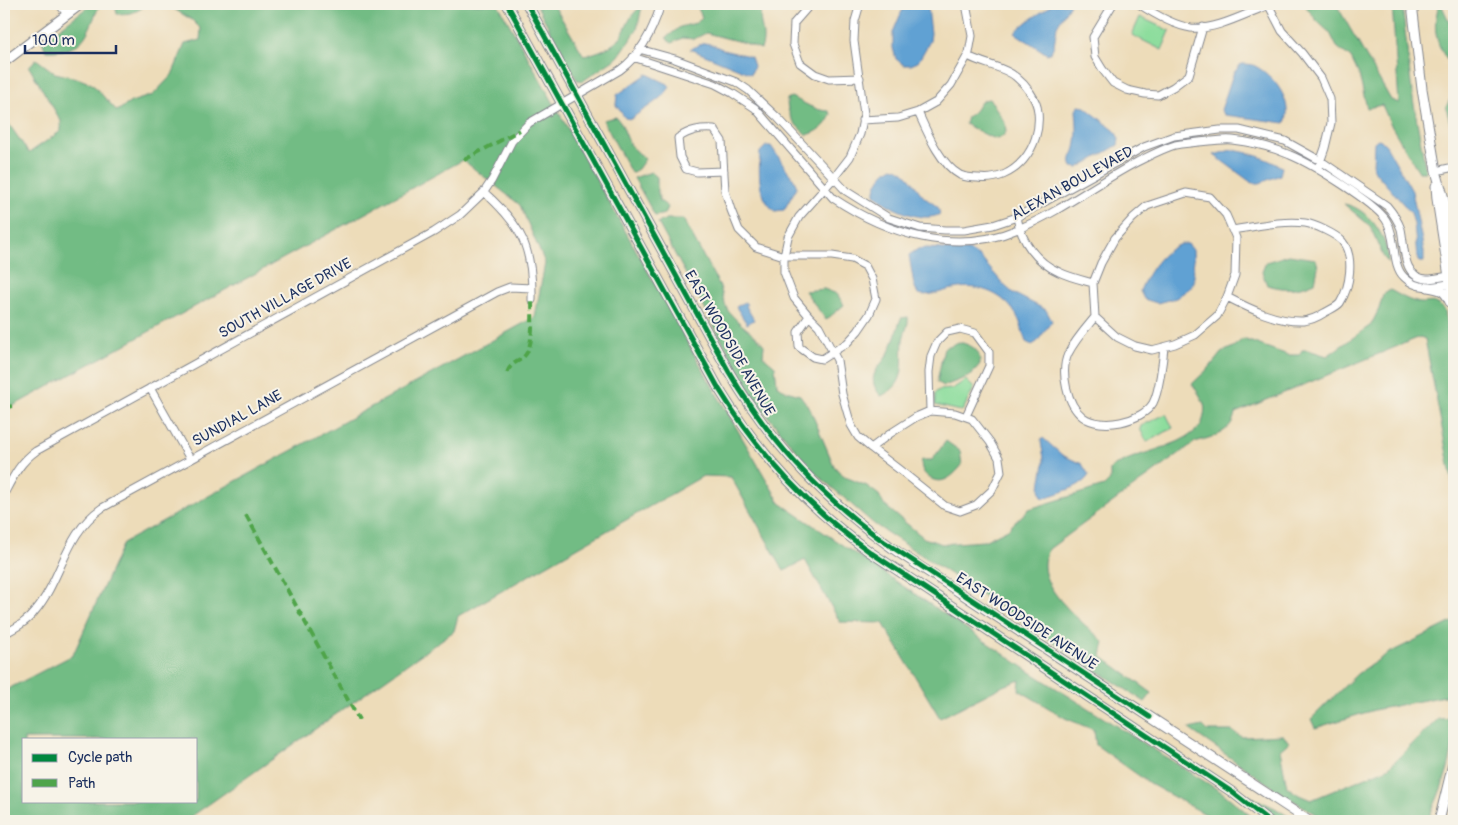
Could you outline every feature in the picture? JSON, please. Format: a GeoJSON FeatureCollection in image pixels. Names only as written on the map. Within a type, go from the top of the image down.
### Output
{"type":"FeatureCollection","features":[{"type":"Feature","properties":{"kind":"main road"},"geometry":{"type":"LineString","coordinates":[[4,62],[81,4]]}},
{"type":"Feature","properties":{"kind":"main road","name":"EAST WOODSIDE AVENUE"},"geometry":{"type":"LineString","coordinates":[[507,4],[719,389],[743,426],[785,478],[828,520],[876,557],[1232,792],[1269,821]]}},
{"type":"Feature","properties":{"kind":"main road","name":"EAST WOODSIDE AVENUE"},"geometry":{"type":"LineString","coordinates":[[527,4],[741,392],[766,428],[796,464],[844,511],[886,543],[1309,821]]}},
{"type":"Feature","properties":{"kind":"main road"},"geometry":{"type":"LineString","coordinates":[[1412,4],[1418,60],[1436,171],[1444,199],[1454,263]]}},
{"type":"Feature","properties":{"kind":"main road"},"geometry":{"type":"LineString","coordinates":[[1436,171],[1437,199],[1452,279],[1454,309]]}},
{"type":"Feature","properties":{"kind":"main road"},"geometry":{"type":"LineString","coordinates":[[1428,288],[1444,291],[1454,313]]}},
{"type":"Feature","properties":{"kind":"main road"},"geometry":{"type":"LineString","coordinates":[[1159,744],[1171,731]]}},
{"type":"Feature","properties":{"kind":"main road"},"geometry":{"type":"LineString","coordinates":[[1439,821],[1454,760]]}},
{"type":"Feature","properties":{"kind":"street"},"geometry":{"type":"LineString","coordinates":[[59,4],[67,14]]}},
{"type":"Feature","properties":{"kind":"street","name":"SOUTH VILLAGE DRIVE"},"geometry":{"type":"LineString","coordinates":[[4,494],[22,463],[36,450],[445,226],[468,208],[484,192],[520,130],[561,103],[620,70],[634,57],[656,20],[662,4]]}},
{"type":"Feature","properties":{"kind":"street"},"geometry":{"type":"LineString","coordinates":[[813,4],[808,6],[794,23],[793,44],[800,63],[815,74],[829,79],[860,78]]}},
{"type":"Feature","properties":{"kind":"street"},"geometry":{"type":"LineString","coordinates":[[860,4],[855,21],[854,41],[864,114],[860,134],[850,157],[799,217],[788,236],[784,256],[784,272],[794,298],[819,326],[834,353],[837,360],[842,394],[851,426],[858,437],[871,448],[945,506],[960,510],[976,505],[992,490],[1000,472],[999,458],[990,442],[972,419],[936,410],[916,417],[871,448]]}},
{"type":"Feature","properties":{"kind":"street"},"geometry":{"type":"LineString","coordinates":[[862,120],[898,118],[918,112],[936,102],[952,85],[968,56],[972,36],[968,4]]}},
{"type":"Feature","properties":{"kind":"street"},"geometry":{"type":"LineString","coordinates":[[1113,4],[1093,37],[1095,57],[1113,83],[1127,90],[1144,94],[1158,94],[1173,87],[1189,75],[1203,27]]}},
{"type":"Feature","properties":{"kind":"street"},"geometry":{"type":"LineString","coordinates":[[1139,4],[1153,14],[1192,28],[1211,27],[1268,4],[1282,31],[1321,78],[1330,99],[1331,123],[1317,169]]}},
{"type":"Feature","properties":{"kind":"street","name":"ALEXAN BOULEVAED"},"geometry":{"type":"LineString","coordinates":[[639,49],[675,59],[726,79],[748,90],[846,191],[889,218],[920,228],[964,230],[993,225],[1017,217],[1122,159],[1174,136],[1199,132],[1239,130],[1285,141],[1321,161],[1387,206],[1397,220],[1402,234],[1406,260],[1411,271],[1426,279],[1452,279]]}},
{"type":"Feature","properties":{"kind":"street"},"geometry":{"type":"LineString","coordinates":[[918,112],[938,151],[950,167],[960,175],[988,180],[1005,175],[1029,155],[1036,140],[1038,110],[1028,90],[1015,75],[968,56]]}},
{"type":"Feature","properties":{"kind":"street","name":"ALEXAN BOULEVAED"},"geometry":{"type":"LineString","coordinates":[[634,57],[722,88],[755,108],[833,198],[890,228],[920,238],[954,242],[994,237],[1019,229],[1126,168],[1175,146],[1230,140],[1255,144],[1290,154],[1317,169],[1366,202],[1379,212],[1388,223],[1400,272],[1410,282],[1428,288]]}},
{"type":"Feature","properties":{"kind":"street"},"geometry":{"type":"LineString","coordinates":[[722,88],[726,79]]}},
{"type":"Feature","properties":{"kind":"street"},"geometry":{"type":"LineString","coordinates":[[724,171],[697,172],[686,169],[680,157],[678,138],[688,131],[702,128],[714,129],[722,141],[726,191],[739,230],[756,247],[784,256],[832,256],[852,259],[865,266],[872,280],[876,299],[869,315],[847,343],[822,359],[813,357],[799,347],[798,332],[809,316]]}},
{"type":"Feature","properties":{"kind":"street"},"geometry":{"type":"LineString","coordinates":[[1436,171],[1454,167]]}},
{"type":"Feature","properties":{"kind":"street"},"geometry":{"type":"LineString","coordinates":[[484,192],[506,212],[518,230],[530,261],[532,300]]}},
{"type":"Feature","properties":{"kind":"street"},"geometry":{"type":"LineString","coordinates":[[1186,193],[1210,197],[1226,215],[1236,238],[1235,275],[1227,297],[1216,316],[1195,335],[1175,344],[1152,350],[1136,346],[1117,337],[1095,317],[1093,283],[1101,262],[1115,238],[1133,218],[1147,206],[1186,193]]}},
{"type":"Feature","properties":{"kind":"street"},"geometry":{"type":"LineString","coordinates":[[1017,217],[1019,229],[1027,246],[1041,260],[1059,272],[1093,283]]}},
{"type":"Feature","properties":{"kind":"street"},"geometry":{"type":"LineString","coordinates":[[1388,223],[1397,220]]}},
{"type":"Feature","properties":{"kind":"street"},"geometry":{"type":"LineString","coordinates":[[1227,297],[1251,309],[1277,318],[1303,321],[1317,318],[1339,304],[1348,284],[1351,262],[1342,241],[1325,230],[1305,223],[1277,224],[1232,230]]}},
{"type":"Feature","properties":{"kind":"street"},"geometry":{"type":"LineString","coordinates":[[1428,288],[1452,279]]}},
{"type":"Feature","properties":{"kind":"street","name":"SUNDIAL LANE"},"geometry":{"type":"LineString","coordinates":[[4,634],[25,621],[39,606],[76,535],[90,517],[102,508],[497,292],[510,287],[532,288]]}},
{"type":"Feature","properties":{"kind":"street"},"geometry":{"type":"LineString","coordinates":[[1095,317],[1079,335],[1067,356],[1065,375],[1068,397],[1084,417],[1103,424],[1119,422],[1135,418],[1152,404],[1163,363],[1164,347]]}},
{"type":"Feature","properties":{"kind":"street"},"geometry":{"type":"LineString","coordinates":[[930,411],[929,372],[931,356],[937,342],[942,337],[948,332],[960,329],[975,333],[989,352],[989,366],[966,416]]}},
{"type":"Feature","properties":{"kind":"street"},"geometry":{"type":"LineString","coordinates":[[150,388],[190,459]]}},
{"type":"Feature","properties":{"kind":"green space"},"geometry":{"type":"Polygon","coordinates":[[[92,4],[100,4],[83,40],[77,45],[59,51],[46,51],[42,41],[92,4]]]}},
{"type":"Feature","properties":{"kind":"green space"},"geometry":{"type":"Polygon","coordinates":[[[115,4],[146,4],[133,12],[117,14],[115,4]]]}},
{"type":"Feature","properties":{"kind":"green space"},"geometry":{"type":"Polygon","coordinates":[[[166,4],[498,4],[780,503],[1032,673],[1223,793],[1257,821],[1218,821],[1152,785],[1096,745],[1094,730],[1065,718],[1019,690],[1020,680],[1001,687],[940,718],[883,623],[840,622],[805,560],[784,571],[731,477],[703,476],[458,616],[454,631],[185,821],[4,821],[4,691],[73,655],[123,543],[535,317],[545,263],[520,205],[463,160],[13,406],[4,413],[4,117],[29,153],[61,131],[61,121],[29,67],[36,59],[55,73],[92,84],[117,111],[131,102],[153,95],[172,75],[185,44],[200,40],[201,29],[192,20],[166,4]]]}},
{"type":"Feature","properties":{"kind":"green space"},"geometry":{"type":"Polygon","coordinates":[[[536,4],[553,4],[584,56],[605,49],[615,43],[622,35],[632,16],[642,6],[637,30],[618,57],[583,81],[577,80],[536,4]]]}},
{"type":"Feature","properties":{"kind":"green space"},"geometry":{"type":"Polygon","coordinates":[[[696,4],[764,4],[760,15],[763,37],[761,49],[706,33],[694,39],[682,38],[672,43],[666,38],[680,27],[696,23],[702,17],[696,4]]]}},
{"type":"Feature","properties":{"kind":"green space"},"geometry":{"type":"Polygon","coordinates":[[[1304,4],[1336,4],[1391,100],[1399,103],[1392,4],[1402,4],[1412,93],[1426,172],[1419,172],[1392,127],[1382,105],[1367,108],[1359,75],[1351,58],[1337,47],[1330,33],[1317,21],[1304,4]]]}},
{"type":"Feature","properties":{"kind":"green space"},"geometry":{"type":"Polygon","coordinates":[[[1439,4],[1441,4],[1454,32],[1454,59],[1447,60],[1437,39],[1435,26],[1439,4]]]}},
{"type":"Feature","properties":{"kind":"green space"},"geometry":{"type":"Polygon","coordinates":[[[1140,17],[1170,31],[1162,50],[1132,35],[1140,17]]]}},
{"type":"Feature","properties":{"kind":"green space"},"geometry":{"type":"Polygon","coordinates":[[[1454,92],[1454,139],[1446,107],[1454,92]]]}},
{"type":"Feature","properties":{"kind":"green space"},"geometry":{"type":"Polygon","coordinates":[[[791,97],[814,108],[829,111],[831,114],[825,125],[807,135],[790,115],[787,99],[791,97]]]}},
{"type":"Feature","properties":{"kind":"green space"},"geometry":{"type":"Polygon","coordinates":[[[989,99],[1005,123],[1006,132],[997,139],[965,124],[967,117],[974,112],[981,102],[989,99]]]}},
{"type":"Feature","properties":{"kind":"green space"},"geometry":{"type":"Polygon","coordinates":[[[616,117],[622,125],[630,145],[645,159],[638,169],[631,173],[603,120],[616,117]]]}},
{"type":"Feature","properties":{"kind":"green space"},"geometry":{"type":"Polygon","coordinates":[[[651,172],[657,177],[660,201],[668,207],[665,214],[655,216],[634,178],[651,172]]]}},
{"type":"Feature","properties":{"kind":"green space"},"geometry":{"type":"Polygon","coordinates":[[[1344,204],[1358,209],[1376,226],[1387,249],[1388,263],[1370,226],[1344,204]]]}},
{"type":"Feature","properties":{"kind":"green space"},"geometry":{"type":"Polygon","coordinates":[[[667,219],[683,219],[717,280],[729,312],[764,345],[763,356],[775,366],[777,385],[786,391],[800,395],[810,409],[834,466],[843,476],[867,486],[879,495],[884,505],[924,538],[942,544],[984,541],[1008,529],[1029,509],[1104,486],[1110,480],[1110,469],[1131,458],[1178,442],[1200,427],[1205,407],[1192,384],[1210,367],[1221,353],[1243,339],[1288,355],[1299,355],[1302,350],[1308,350],[1327,356],[1371,325],[1383,295],[1390,290],[1413,301],[1437,304],[1445,311],[1454,372],[1454,491],[1425,339],[1420,337],[1235,413],[1233,420],[1226,430],[1195,442],[1049,549],[1044,562],[1045,575],[1051,588],[1060,600],[1104,642],[1101,656],[1152,693],[1145,702],[874,524],[813,471],[749,390],[658,223],[667,219]]]}},
{"type":"Feature","properties":{"kind":"green space"},"geometry":{"type":"Polygon","coordinates":[[[1289,255],[1316,259],[1318,267],[1315,282],[1302,287],[1291,288],[1267,285],[1262,272],[1266,262],[1289,255]]]}},
{"type":"Feature","properties":{"kind":"green space"},"geometry":{"type":"Polygon","coordinates":[[[824,289],[837,294],[844,305],[826,320],[805,291],[824,289]]]}},
{"type":"Feature","properties":{"kind":"green space"},"geometry":{"type":"Polygon","coordinates":[[[908,317],[903,341],[902,366],[899,380],[896,386],[881,396],[874,383],[875,372],[889,352],[901,318],[908,317]]]}},
{"type":"Feature","properties":{"kind":"green space"},"geometry":{"type":"Polygon","coordinates":[[[959,342],[975,349],[979,355],[980,364],[970,376],[944,386],[937,382],[944,348],[959,342]]]}},
{"type":"Feature","properties":{"kind":"green space"},"geometry":{"type":"Polygon","coordinates":[[[966,380],[974,388],[963,410],[935,405],[935,393],[939,390],[952,389],[966,380]]]}},
{"type":"Feature","properties":{"kind":"green space"},"geometry":{"type":"Polygon","coordinates":[[[1166,414],[1173,428],[1147,442],[1140,429],[1141,426],[1166,414]]]}},
{"type":"Feature","properties":{"kind":"green space"},"geometry":{"type":"Polygon","coordinates":[[[946,441],[960,451],[962,465],[947,479],[939,481],[931,479],[922,469],[922,460],[932,460],[946,441]]]}},
{"type":"Feature","properties":{"kind":"green space"},"geometry":{"type":"Polygon","coordinates":[[[1454,621],[1454,697],[1450,695],[1374,710],[1315,728],[1311,719],[1357,674],[1389,653],[1454,621]]]}},
{"type":"Feature","properties":{"kind":"green space"},"geometry":{"type":"Polygon","coordinates":[[[1452,718],[1453,745],[1447,771],[1428,821],[1328,821],[1284,795],[1189,729],[1203,726],[1208,731],[1232,731],[1242,737],[1283,735],[1289,742],[1280,750],[1287,787],[1311,800],[1388,768],[1438,719],[1452,718]]]}},
{"type":"Feature","properties":{"kind":"green space"},"geometry":{"type":"Polygon","coordinates":[[[1250,796],[1275,808],[1296,821],[1280,821],[1250,796]]]}},
{"type":"Feature","properties":{"kind":"water"},"geometry":{"type":"Polygon","coordinates":[[[908,4],[924,4],[928,8],[931,33],[930,41],[918,62],[904,65],[896,59],[893,48],[893,32],[902,11],[908,4]]]}},
{"type":"Feature","properties":{"kind":"water"},"geometry":{"type":"Polygon","coordinates":[[[1052,4],[1070,4],[1057,26],[1051,52],[1047,54],[1015,33],[1052,4]]]}},
{"type":"Feature","properties":{"kind":"water"},"geometry":{"type":"Polygon","coordinates":[[[704,43],[751,57],[754,66],[751,74],[690,49],[704,43]]]}},
{"type":"Feature","properties":{"kind":"water"},"geometry":{"type":"Polygon","coordinates":[[[1241,64],[1253,65],[1260,69],[1280,89],[1287,106],[1285,123],[1225,115],[1221,110],[1233,74],[1241,64]]]}},
{"type":"Feature","properties":{"kind":"water"},"geometry":{"type":"Polygon","coordinates":[[[647,74],[668,84],[670,87],[667,92],[631,119],[625,118],[616,105],[617,95],[647,74]]]}},
{"type":"Feature","properties":{"kind":"water"},"geometry":{"type":"Polygon","coordinates":[[[1079,106],[1085,107],[1115,131],[1119,139],[1118,145],[1078,168],[1072,167],[1070,162],[1076,143],[1076,110],[1079,106]]]}},
{"type":"Feature","properties":{"kind":"water"},"geometry":{"type":"Polygon","coordinates":[[[1378,139],[1386,145],[1412,191],[1424,251],[1424,262],[1420,262],[1417,258],[1414,224],[1411,213],[1376,173],[1373,167],[1374,142],[1378,139]]]}},
{"type":"Feature","properties":{"kind":"water"},"geometry":{"type":"Polygon","coordinates":[[[766,146],[771,146],[797,187],[784,210],[775,211],[769,205],[762,192],[760,184],[760,152],[766,146]]]}},
{"type":"Feature","properties":{"kind":"water"},"geometry":{"type":"Polygon","coordinates":[[[1231,150],[1263,158],[1282,167],[1280,175],[1260,183],[1252,183],[1214,155],[1231,150]]]}},
{"type":"Feature","properties":{"kind":"water"},"geometry":{"type":"Polygon","coordinates":[[[893,167],[907,175],[925,198],[938,207],[940,214],[933,217],[915,216],[896,209],[875,194],[880,178],[893,167]]]}},
{"type":"Feature","properties":{"kind":"water"},"geometry":{"type":"Polygon","coordinates":[[[1181,244],[1188,244],[1193,250],[1194,282],[1190,288],[1176,298],[1157,303],[1144,299],[1140,291],[1151,270],[1168,251],[1181,244]]]}},
{"type":"Feature","properties":{"kind":"water"},"geometry":{"type":"Polygon","coordinates":[[[918,249],[970,251],[980,257],[1013,293],[1046,310],[1052,321],[1037,342],[1032,345],[1026,342],[1014,311],[1000,297],[991,292],[982,289],[963,288],[931,294],[918,294],[914,285],[909,255],[918,249]]]}},
{"type":"Feature","properties":{"kind":"water"},"geometry":{"type":"Polygon","coordinates":[[[745,302],[754,320],[747,324],[736,307],[745,302]]]}},
{"type":"Feature","properties":{"kind":"water"},"geometry":{"type":"Polygon","coordinates":[[[1043,438],[1062,455],[1082,464],[1089,475],[1081,483],[1045,498],[1042,497],[1040,488],[1044,460],[1041,440],[1043,438]]]}},
{"type":"Feature","properties":{"kind":"marked path"},"geometry":{"type":"LineString","coordinates":[[464,160],[520,130]]}},
{"type":"Feature","properties":{"kind":"marked path"},"geometry":{"type":"LineString","coordinates":[[507,373],[511,366],[524,357],[529,349],[532,328],[532,300]]}},
{"type":"Feature","properties":{"kind":"marked path"},"geometry":{"type":"LineString","coordinates":[[4,407],[13,406]]}},
{"type":"Feature","properties":{"kind":"marked path"},"geometry":{"type":"LineString","coordinates":[[246,515],[359,720]]}},
{"type":"Feature","properties":{"kind":"cycle path"},"geometry":{"type":"LineString","coordinates":[[507,4],[719,389],[750,435],[786,478],[826,517],[870,552],[1232,792],[1269,821]]}},
{"type":"Feature","properties":{"kind":"cycle path"},"geometry":{"type":"LineString","coordinates":[[527,4],[729,372],[744,397],[796,463],[835,503],[880,539],[1150,717]]}}]}
